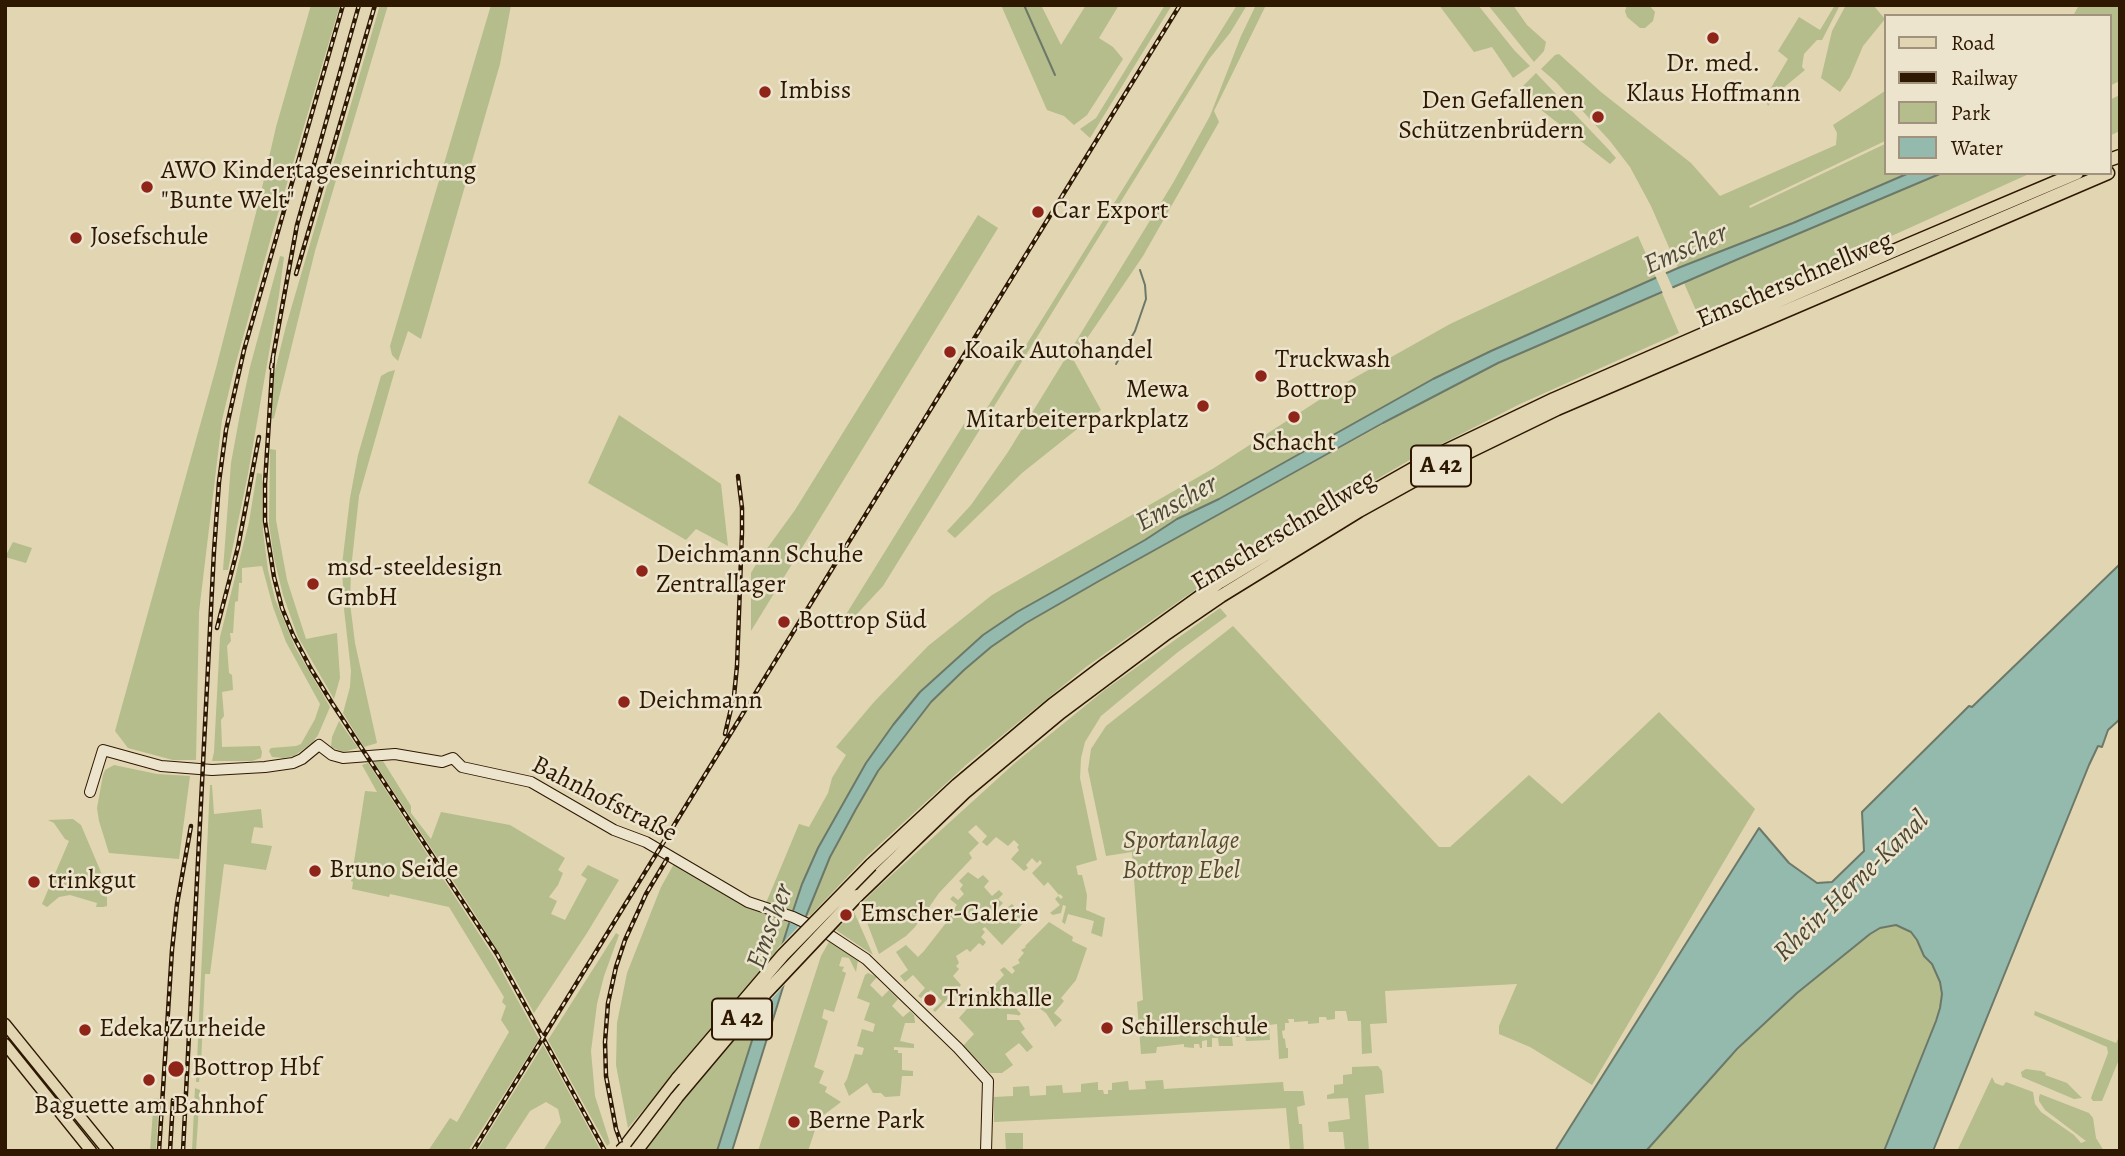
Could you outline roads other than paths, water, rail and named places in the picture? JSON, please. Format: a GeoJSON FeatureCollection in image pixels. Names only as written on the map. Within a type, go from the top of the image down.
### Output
{"type":"FeatureCollection","features":[{"type":"Feature","properties":{"kind":"highway","name":"Emscherschnellweg"},"geometry":{"type":"LineString","coordinates":[[626,1150],[678,1078],[748,995],[871,865],[957,785],[1052,705],[1220,582],[1318,522],[1439,454],[1554,399],[2072,175]]}},
{"type":"Feature","properties":{"kind":"highway","name":"Emscherschnellweg"},"geometry":{"type":"LineString","coordinates":[[626,1150],[677,1097],[757,1002],[856,896],[964,793],[1092,689],[1221,596],[1359,511],[1442,465],[1557,409],[2104,175]]}},
{"type":"Feature","properties":{"kind":"main road"},"geometry":{"type":"LineString","coordinates":[[5,1024],[108,1151]]}},
{"type":"Feature","properties":{"kind":"main road"},"geometry":{"type":"LineString","coordinates":[[5,1044],[91,1151]]}},
{"type":"Feature","properties":{"kind":"street","name":"Bahnhofstraße"},"geometry":{"type":"LineString","coordinates":[[90,792],[103,750],[161,766],[212,770],[293,763],[319,745],[332,755],[342,758],[395,754],[442,762],[453,758],[462,767],[520,779],[544,788],[614,830],[646,842],[748,902],[813,925],[847,944],[966,1056],[988,1081],[986,1151]]}},
{"type":"Feature","properties":{"kind":"water"},"geometry":{"type":"Polygon","coordinates":[[[1904,175],[1937,175],[1498,363],[1383,423],[1099,581],[1026,623],[964,670],[931,702],[878,771],[830,857],[802,926],[732,1151],[717,1151],[802,884],[818,848],[866,763],[893,725],[920,692],[983,635],[1017,612],[1177,519],[1219,499],[1433,379],[1678,268],[1904,175]]]}},
{"type":"Feature","properties":{"kind":"water","name":"Rhein-Herne-Kanal"},"geometry":{"type":"Polygon","coordinates":[[[2120,564],[2120,719],[2108,730],[2102,747],[2098,746],[2089,765],[1933,1151],[1884,1151],[1936,1021],[1942,994],[1932,964],[1924,956],[1917,940],[1911,932],[1896,925],[1880,928],[1870,934],[1797,993],[1737,1049],[1646,1151],[1555,1151],[1759,828],[1789,863],[1817,883],[1832,882],[1864,851],[1862,812],[1969,706],[1972,707],[2120,564]]]}},
{"type":"Feature","properties":{"kind":"waterway"},"geometry":{"type":"LineString","coordinates":[[1024,5],[1055,75]]}},
{"type":"Feature","properties":{"kind":"waterway"},"geometry":{"type":"LineString","coordinates":[[1116,364],[1135,331],[1146,299],[1140,270]]}},
{"type":"Feature","properties":{"kind":"railway"},"geometry":{"type":"LineString","coordinates":[[183,1151],[214,551],[226,430],[244,350],[343,5]]}},
{"type":"Feature","properties":{"kind":"railway"},"geometry":{"type":"LineString","coordinates":[[271,368],[297,225],[359,5]]}},
{"type":"Feature","properties":{"kind":"railway"},"geometry":{"type":"LineString","coordinates":[[296,274],[375,5]]}},
{"type":"Feature","properties":{"kind":"railway"},"geometry":{"type":"LineString","coordinates":[[473,1151],[1180,5]]}},
{"type":"Feature","properties":{"kind":"railway"},"geometry":{"type":"LineString","coordinates":[[273,358],[265,521],[274,577],[293,635],[332,703],[497,954],[605,1151]]}},
{"type":"Feature","properties":{"kind":"railway"},"geometry":{"type":"LineString","coordinates":[[217,628],[238,547],[259,437]]}},
{"type":"Feature","properties":{"kind":"railway"},"geometry":{"type":"LineString","coordinates":[[725,734],[734,696],[737,666],[742,532],[738,476]]}},
{"type":"Feature","properties":{"kind":"railway"},"geometry":{"type":"LineString","coordinates":[[159,1151],[172,950],[191,826]]}},
{"type":"Feature","properties":{"kind":"railway"},"geometry":{"type":"LineString","coordinates":[[624,1151],[616,1129],[606,1076],[608,1003],[625,940],[646,894],[667,859]]}},
{"type":"Feature","properties":{"kind":"railway"},"geometry":{"type":"LineString","coordinates":[[170,1151],[173,1100]]}},
{"type":"Feature","properties":{"kind":"place","name":"Dr. med. Klaus Hoffmann"},"geometry":{"type":"Point","coordinates":[1713,38]}},
{"type":"Feature","properties":{"kind":"place","name":"Imbiss"},"geometry":{"type":"Point","coordinates":[765,92]}},
{"type":"Feature","properties":{"kind":"place","name":"Den Gefallenen Schützenbrüdern"},"geometry":{"type":"Point","coordinates":[1598,117]}},
{"type":"Feature","properties":{"kind":"place","name":"AWO Kindertageseinrichtung \"Bunte Welt\""},"geometry":{"type":"Point","coordinates":[147,187]}},
{"type":"Feature","properties":{"kind":"place","name":"Car Export"},"geometry":{"type":"Point","coordinates":[1038,212]}},
{"type":"Feature","properties":{"kind":"place","name":"Josefschule"},"geometry":{"type":"Point","coordinates":[76,238]}},
{"type":"Feature","properties":{"kind":"place","name":"Koaik Autohandel"},"geometry":{"type":"Point","coordinates":[950,352]}},
{"type":"Feature","properties":{"kind":"place","name":"Truckwash Bottrop"},"geometry":{"type":"Point","coordinates":[1261,376]}},
{"type":"Feature","properties":{"kind":"place","name":"Mewa Mitarbeiterparkplatz"},"geometry":{"type":"Point","coordinates":[1203,406]}},
{"type":"Feature","properties":{"kind":"place","name":"Schacht"},"geometry":{"type":"Point","coordinates":[1294,417]}},
{"type":"Feature","properties":{"kind":"place","name":"Deichmann Schuhe Zentrallager"},"geometry":{"type":"Point","coordinates":[642,571]}},
{"type":"Feature","properties":{"kind":"place","name":"msd-steeldesign GmbH"},"geometry":{"type":"Point","coordinates":[313,584]}},
{"type":"Feature","properties":{"kind":"place","name":"Bottrop Süd"},"geometry":{"type":"Point","coordinates":[784,622]}},
{"type":"Feature","properties":{"kind":"place","name":"Deichmann"},"geometry":{"type":"Point","coordinates":[624,702]}},
{"type":"Feature","properties":{"kind":"place","name":"Bruno Seide"},"geometry":{"type":"Point","coordinates":[315,871]}},
{"type":"Feature","properties":{"kind":"place","name":"trinkgut"},"geometry":{"type":"Point","coordinates":[34,882]}},
{"type":"Feature","properties":{"kind":"place","name":"Emscher-Galerie"},"geometry":{"type":"Point","coordinates":[846,915]}},
{"type":"Feature","properties":{"kind":"place","name":"Trinkhalle"},"geometry":{"type":"Point","coordinates":[930,1000]}},
{"type":"Feature","properties":{"kind":"place","name":"Schillerschule"},"geometry":{"type":"Point","coordinates":[1107,1028]}},
{"type":"Feature","properties":{"kind":"place","name":"Edeka Zurheide"},"geometry":{"type":"Point","coordinates":[85,1030]}},
{"type":"Feature","properties":{"kind":"place","name":"Bottrop Hbf"},"geometry":{"type":"Point","coordinates":[176,1069]}},
{"type":"Feature","properties":{"kind":"place","name":"Baguette am Bahnhof"},"geometry":{"type":"Point","coordinates":[149,1080]}},
{"type":"Feature","properties":{"kind":"place","name":"Berne Park"},"geometry":{"type":"Point","coordinates":[794,1122]}},
{"type":"Feature","properties":{"kind":"water label","name":"Emscher"},"geometry":{"type":"Point","coordinates":[1686,250]}},
{"type":"Feature","properties":{"kind":"water label","name":"Emscher"},"geometry":{"type":"Point","coordinates":[1177,504]}},
{"type":"Feature","properties":{"kind":"water label","name":"Emscher"},"geometry":{"type":"Point","coordinates":[771,927]}},
{"type":"Feature","properties":{"kind":"park label","name":"Sportanlage Bottrop Ebel"},"geometry":{"type":"Point","coordinates":[1181,857]}}]}
